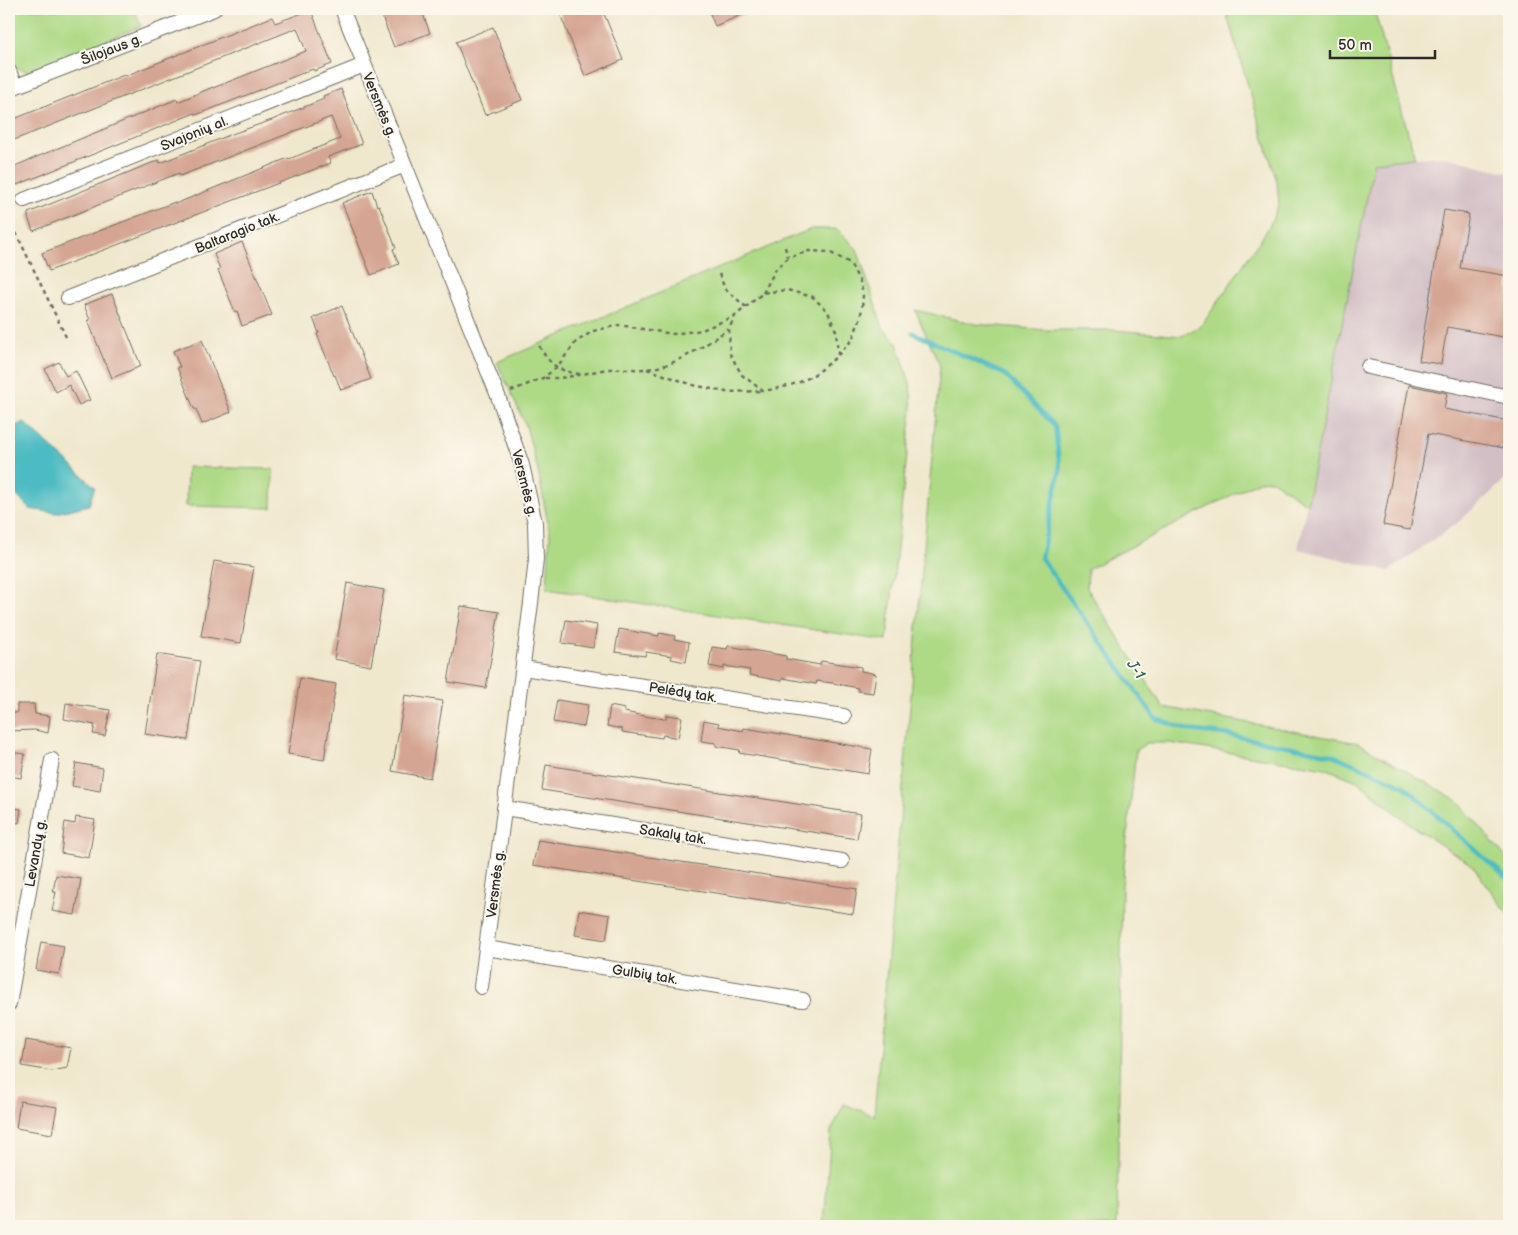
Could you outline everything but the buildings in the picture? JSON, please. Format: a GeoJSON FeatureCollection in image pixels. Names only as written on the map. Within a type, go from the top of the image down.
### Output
{"type":"FeatureCollection","features":[{"type":"Feature","properties":{"kind":"street","name":"Šilojaus g."},"geometry":{"type":"LineString","coordinates":[[12,87],[214,9]]}},
{"type":"Feature","properties":{"kind":"street","name":"Versmės g."},"geometry":{"type":"LineString","coordinates":[[342,9],[498,396],[522,464],[535,523],[536,559],[481,986]]}},
{"type":"Feature","properties":{"kind":"street","name":"Svajonių al."},"geometry":{"type":"LineString","coordinates":[[24,200],[364,65]]}},
{"type":"Feature","properties":{"kind":"street"},"geometry":{"type":"LineString","coordinates":[[9,71],[12,87]]}},
{"type":"Feature","properties":{"kind":"street","name":"Baltaragio tak."},"geometry":{"type":"LineString","coordinates":[[68,298],[405,165]]}},
{"type":"Feature","properties":{"kind":"street"},"geometry":{"type":"LineString","coordinates":[[1368,366],[1509,397]]}},
{"type":"Feature","properties":{"kind":"street","name":"Pelėdų tak."},"geometry":{"type":"LineString","coordinates":[[523,668],[844,716]]}},
{"type":"Feature","properties":{"kind":"street","name":"Levandų g."},"geometry":{"type":"LineString","coordinates":[[9,1004],[52,760]]}},
{"type":"Feature","properties":{"kind":"street","name":"Sakalų tak."},"geometry":{"type":"LineString","coordinates":[[504,808],[842,861]]}},
{"type":"Feature","properties":{"kind":"street","name":"Gulbių tak."},"geometry":{"type":"LineString","coordinates":[[486,948],[803,1000]]}},
{"type":"Feature","properties":{"kind":"path"},"geometry":{"type":"LineString","coordinates":[[9,218],[67,339]]}},
{"type":"Feature","properties":{"kind":"path"},"geometry":{"type":"LineString","coordinates":[[785,247],[788,258]]}},
{"type":"Feature","properties":{"kind":"path"},"geometry":{"type":"LineString","coordinates":[[498,396],[543,378],[557,368],[576,342],[593,331],[619,325],[673,334],[702,330],[735,316],[763,293],[776,268],[788,258],[809,251],[829,252],[850,263],[861,284],[863,296],[860,319],[852,340],[824,368],[809,379],[788,387],[763,391],[726,392],[693,385],[646,369],[622,368],[602,370],[562,379],[543,378]]}},
{"type":"Feature","properties":{"kind":"path"},"geometry":{"type":"LineString","coordinates":[[720,274],[725,289],[746,307]]}},
{"type":"Feature","properties":{"kind":"path"},"geometry":{"type":"LineString","coordinates":[[763,293],[787,290],[813,297],[828,312],[836,331],[838,355]]}},
{"type":"Feature","properties":{"kind":"path"},"geometry":{"type":"LineString","coordinates":[[646,369],[670,363],[695,352],[729,328],[735,316]]}},
{"type":"Feature","properties":{"kind":"path"},"geometry":{"type":"LineString","coordinates":[[729,328],[730,354],[742,375],[763,391]]}},
{"type":"Feature","properties":{"kind":"path"},"geometry":{"type":"LineString","coordinates":[[539,346],[547,359],[557,368],[568,373],[586,374]]}},
{"type":"Feature","properties":{"kind":"shaded area"},"geometry":{"type":"Polygon","coordinates":[[[1441,156],[1509,173],[1509,476],[1461,520],[1389,571],[1298,549],[1374,161],[1441,156]]]}},
{"type":"Feature","properties":{"kind":"green space"},"geometry":{"type":"Polygon","coordinates":[[[9,9],[134,9],[141,26],[29,72],[15,67],[9,52],[9,9]]]}},
{"type":"Feature","properties":{"kind":"green space"},"geometry":{"type":"Polygon","coordinates":[[[1225,9],[1374,9],[1415,158],[1374,162],[1307,504],[1272,480],[1259,481],[1088,569],[1087,588],[1163,707],[1358,743],[1458,801],[1509,861],[1509,916],[1472,865],[1415,828],[1357,781],[1325,768],[1169,743],[1147,743],[1136,750],[1122,886],[1117,1226],[824,1226],[831,1131],[844,1104],[874,1116],[940,366],[915,310],[975,324],[1046,330],[1115,330],[1182,336],[1202,325],[1269,227],[1279,204],[1277,182],[1225,9]]]}},
{"type":"Feature","properties":{"kind":"green space"},"geometry":{"type":"Polygon","coordinates":[[[811,229],[837,229],[857,249],[883,328],[897,343],[910,383],[912,408],[887,641],[547,589],[550,534],[538,471],[526,426],[497,362],[811,229]]]}},
{"type":"Feature","properties":{"kind":"green space"},"geometry":{"type":"Polygon","coordinates":[[[187,467],[273,469],[272,508],[186,506],[187,467]]]}},
{"type":"Feature","properties":{"kind":"water"},"geometry":{"type":"Polygon","coordinates":[[[24,422],[95,487],[89,505],[56,513],[30,509],[9,488],[9,429],[24,422]]]}},
{"type":"Feature","properties":{"kind":"waterway","name":"J-1"},"geometry":{"type":"LineString","coordinates":[[913,333],[1004,374],[1055,426],[1060,470],[1041,558],[1156,719],[1188,730],[1223,734],[1333,755],[1404,786],[1509,880]]}}]}
